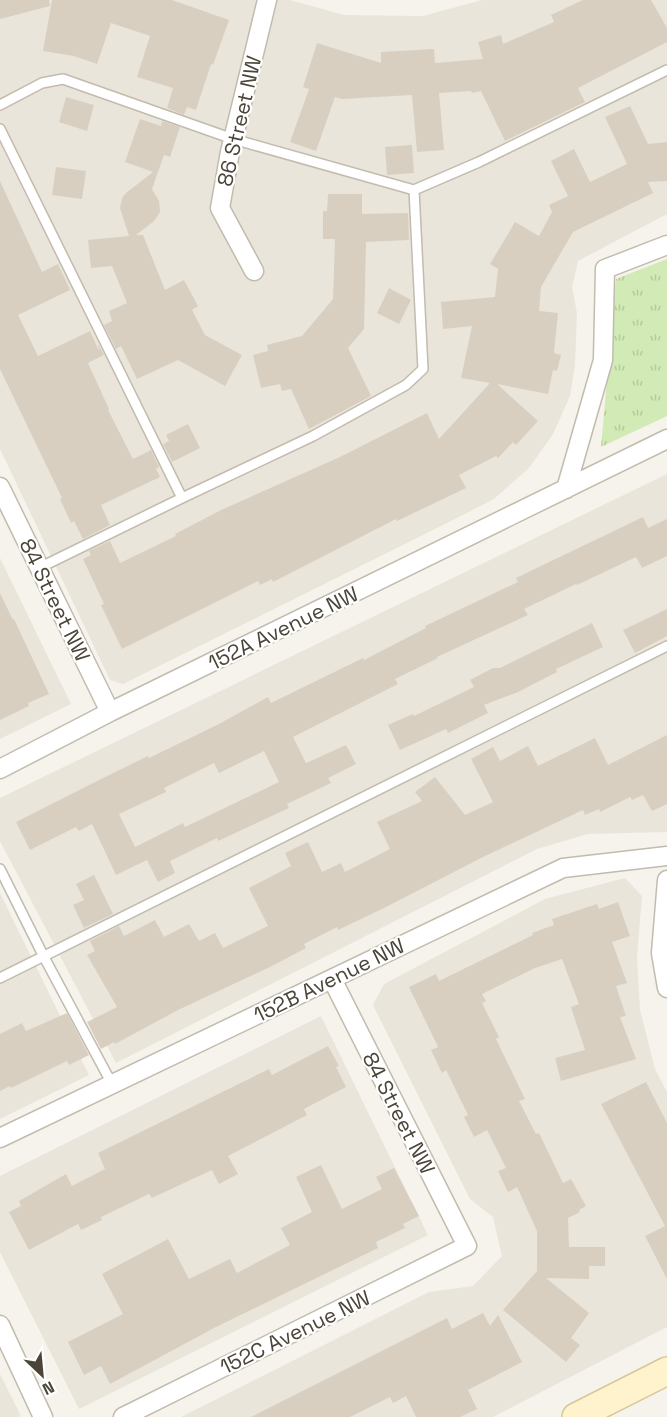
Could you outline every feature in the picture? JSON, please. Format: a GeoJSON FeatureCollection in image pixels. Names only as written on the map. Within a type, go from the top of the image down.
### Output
{"type":"FeatureCollection","features":[{"type":"Feature","properties":{"kind":"main road"},"geometry":{"type":"LineString","coordinates":[[576,1417],[667,1371]]}},
{"type":"Feature","properties":{"kind":"street","name":"86 Street NW"},"geometry":{"type":"LineString","coordinates":[[254,271],[220,208],[233,138],[267,0]]}},
{"type":"Feature","properties":{"kind":"street"},"geometry":{"type":"LineString","coordinates":[[567,489],[603,360],[605,269],[667,245]]}},
{"type":"Feature","properties":{"kind":"street","name":"152A Avenue NW"},"geometry":{"type":"LineString","coordinates":[[0,769],[110,712],[667,439]]}},
{"type":"Feature","properties":{"kind":"street","name":"84 Street NW"},"geometry":{"type":"LineString","coordinates":[[0,487],[110,712]]}},
{"type":"Feature","properties":{"kind":"street","name":"152B Avenue NW"},"geometry":{"type":"LineString","coordinates":[[0,1138],[564,868],[667,856]]}},
{"type":"Feature","properties":{"kind":"street"},"geometry":{"type":"LineString","coordinates":[[667,880],[661,953],[667,988]]}},
{"type":"Feature","properties":{"kind":"street","name":"84 Street NW"},"geometry":{"type":"LineString","coordinates":[[332,979],[467,1246]]}},
{"type":"Feature","properties":{"kind":"street","name":"152C Avenue NW"},"geometry":{"type":"LineString","coordinates":[[123,1417],[467,1246]]}},
{"type":"Feature","properties":{"kind":"street"},"geometry":{"type":"LineString","coordinates":[[0,1326],[43,1417]]}},
{"type":"Feature","properties":{"kind":"lane"},"geometry":{"type":"LineString","coordinates":[[0,105],[42,83],[63,79],[233,138],[414,190],[479,162],[667,70]]}},
{"type":"Feature","properties":{"kind":"lane"},"geometry":{"type":"LineString","coordinates":[[0,129],[182,498]]}},
{"type":"Feature","properties":{"kind":"lane"},"geometry":{"type":"LineString","coordinates":[[39,568],[313,436],[406,385],[423,369],[414,190]]}},
{"type":"Feature","properties":{"kind":"lane"},"geometry":{"type":"LineString","coordinates":[[0,978],[667,646]]}},
{"type":"Feature","properties":{"kind":"lane"},"geometry":{"type":"LineString","coordinates":[[0,869],[112,1084]]}},
{"type":"Feature","properties":{"kind":"shaded area"},"geometry":{"type":"Polygon","coordinates":[[[0,0],[290,0],[344,15],[423,16],[482,0],[667,0],[667,214],[578,261],[572,287],[577,313],[575,365],[570,396],[553,434],[529,468],[494,499],[453,520],[123,684],[110,680],[0,449],[0,0]]]}},
{"type":"Feature","properties":{"kind":"shaded area"},"geometry":{"type":"Polygon","coordinates":[[[667,474],[667,832],[588,834],[537,849],[116,1063],[0,841],[0,798],[667,474]]]}},
{"type":"Feature","properties":{"kind":"shaded area"},"geometry":{"type":"Polygon","coordinates":[[[0,558],[71,704],[0,739],[0,558]]]}},
{"type":"Feature","properties":{"kind":"shaded area"},"geometry":{"type":"Polygon","coordinates":[[[625,878],[642,896],[637,957],[640,1010],[655,1069],[667,1092],[667,1327],[493,1417],[181,1417],[429,1292],[473,1286],[502,1256],[493,1217],[470,1199],[373,1005],[384,984],[545,899],[625,878]]]}},
{"type":"Feature","properties":{"kind":"shaded area"},"geometry":{"type":"Polygon","coordinates":[[[0,893],[89,1075],[0,1119],[0,893]]]}},
{"type":"Feature","properties":{"kind":"shaded area"},"geometry":{"type":"Polygon","coordinates":[[[321,1016],[428,1235],[79,1409],[0,1252],[0,1176],[321,1016]]]}},
{"type":"Feature","properties":{"kind":"shaded area"},"geometry":{"type":"Polygon","coordinates":[[[0,1374],[20,1414],[20,1417],[0,1417],[0,1374]]]}},
{"type":"Feature","properties":{"kind":"green space"},"geometry":{"type":"Polygon","coordinates":[[[667,259],[667,416],[601,447],[616,279],[667,259]]]}},
{"type":"Feature","properties":{"kind":"building"},"geometry":{"type":"Polygon","coordinates":[[[0,0],[49,0],[50,6],[0,19],[0,0]]]}},
{"type":"Feature","properties":{"kind":"building"},"geometry":{"type":"Polygon","coordinates":[[[52,0],[172,0],[229,20],[196,110],[187,107],[184,115],[167,108],[173,88],[137,77],[150,36],[111,23],[97,64],[74,56],[43,51],[52,0]]]}},
{"type":"Feature","properties":{"kind":"building"},"geometry":{"type":"Polygon","coordinates":[[[583,0],[651,0],[667,28],[667,42],[578,88],[585,102],[505,141],[481,91],[472,93],[471,91],[439,93],[444,150],[417,152],[412,95],[342,99],[335,97],[316,151],[290,142],[309,89],[303,87],[317,43],[381,63],[381,52],[434,49],[435,63],[483,59],[478,42],[501,35],[503,44],[554,22],[551,15],[583,0]]]}},
{"type":"Feature","properties":{"kind":"building"},"geometry":{"type":"Polygon","coordinates":[[[66,97],[94,105],[87,131],[59,122],[66,97]]]}},
{"type":"Feature","properties":{"kind":"building"},"geometry":{"type":"Polygon","coordinates":[[[630,106],[648,144],[667,142],[667,181],[648,182],[653,193],[573,232],[541,287],[539,311],[558,313],[554,353],[561,355],[557,371],[553,370],[548,394],[497,384],[538,421],[516,445],[513,442],[498,458],[496,456],[459,475],[466,488],[397,521],[396,519],[273,582],[272,579],[260,585],[258,581],[122,649],[83,559],[91,555],[89,551],[110,541],[120,563],[176,536],[175,534],[221,510],[340,457],[427,413],[439,439],[490,383],[461,378],[472,326],[443,329],[441,302],[495,297],[498,269],[490,264],[515,222],[539,236],[552,212],[549,205],[568,196],[551,161],[574,149],[590,182],[627,164],[605,117],[630,106]]]}},
{"type":"Feature","properties":{"kind":"building"},"geometry":{"type":"Polygon","coordinates":[[[140,119],[161,126],[162,121],[180,127],[170,157],[164,155],[152,189],[159,201],[160,212],[154,221],[136,235],[143,235],[165,290],[184,280],[198,306],[192,310],[205,335],[242,355],[225,386],[178,360],[137,379],[121,346],[116,349],[104,325],[112,321],[109,311],[127,303],[112,266],[91,268],[88,240],[129,236],[120,208],[122,198],[153,172],[125,162],[140,119]]]}},
{"type":"Feature","properties":{"kind":"building"},"geometry":{"type":"Polygon","coordinates":[[[412,145],[414,173],[387,175],[385,147],[412,145]]]}},
{"type":"Feature","properties":{"kind":"building"},"geometry":{"type":"Polygon","coordinates":[[[56,167],[86,171],[82,199],[52,195],[56,167]]]}},
{"type":"Feature","properties":{"kind":"building"},"geometry":{"type":"Polygon","coordinates":[[[0,181],[42,272],[58,264],[70,290],[18,315],[38,356],[90,331],[99,351],[98,344],[104,355],[88,363],[108,410],[133,459],[151,450],[159,467],[156,469],[160,477],[101,505],[110,525],[83,539],[74,521],[71,523],[60,499],[62,498],[0,369],[0,181]]]}},
{"type":"Feature","properties":{"kind":"building"},"geometry":{"type":"Polygon","coordinates":[[[328,194],[362,194],[362,214],[408,213],[409,240],[366,242],[364,329],[348,348],[371,396],[309,429],[291,389],[282,391],[280,384],[261,388],[253,355],[268,351],[267,345],[302,336],[333,299],[335,239],[323,239],[323,211],[327,211],[328,194]]]}},
{"type":"Feature","properties":{"kind":"building"},"geometry":{"type":"Polygon","coordinates":[[[389,288],[411,300],[399,324],[377,313],[389,288]]]}},
{"type":"Feature","properties":{"kind":"building"},"geometry":{"type":"Polygon","coordinates":[[[188,424],[200,448],[172,462],[163,444],[169,441],[166,435],[188,424]]]}},
{"type":"Feature","properties":{"kind":"building"},"geometry":{"type":"Polygon","coordinates":[[[643,517],[648,528],[667,519],[667,556],[642,568],[636,557],[524,609],[528,615],[437,657],[395,679],[398,684],[293,737],[306,763],[346,745],[356,764],[328,778],[331,783],[287,804],[289,808],[218,841],[217,838],[170,861],[175,873],[158,882],[147,860],[116,875],[92,824],[79,831],[76,827],[30,850],[16,822],[148,756],[149,758],[219,724],[268,697],[271,703],[363,658],[364,660],[426,628],[425,626],[518,582],[516,578],[643,517]],[[264,751],[219,773],[214,763],[164,788],[166,792],[119,814],[135,847],[183,823],[185,827],[279,782],[264,751]]]}},
{"type":"Feature","properties":{"kind":"building"},"geometry":{"type":"Polygon","coordinates":[[[0,593],[49,694],[28,703],[29,706],[0,720],[0,593]]]}},
{"type":"Feature","properties":{"kind":"building"},"geometry":{"type":"Polygon","coordinates":[[[667,609],[667,636],[635,653],[623,630],[667,609]]]}},
{"type":"Feature","properties":{"kind":"building"},"geometry":{"type":"Polygon","coordinates":[[[592,623],[603,647],[556,669],[557,672],[518,692],[484,705],[488,713],[448,733],[446,729],[400,750],[388,725],[413,714],[414,716],[474,687],[470,680],[493,668],[500,668],[592,623]]]}},
{"type":"Feature","properties":{"kind":"building"},"geometry":{"type":"Polygon","coordinates":[[[667,735],[667,804],[652,811],[643,795],[632,800],[630,797],[600,812],[599,809],[585,815],[583,810],[338,930],[337,927],[304,944],[306,948],[268,968],[101,1049],[87,1022],[117,1007],[87,955],[95,951],[90,941],[119,926],[124,936],[155,920],[164,937],[189,924],[199,941],[215,933],[223,948],[268,926],[249,888],[291,866],[285,853],[308,842],[322,872],[341,863],[345,872],[390,849],[377,822],[422,801],[415,792],[435,777],[465,815],[493,802],[471,759],[493,747],[500,761],[528,746],[538,766],[595,738],[608,765],[667,735]]]}},
{"type":"Feature","properties":{"kind":"building"},"geometry":{"type":"Polygon","coordinates":[[[94,875],[113,914],[84,928],[73,905],[84,900],[76,884],[94,875]]]}},
{"type":"Feature","properties":{"kind":"building"},"geometry":{"type":"Polygon","coordinates":[[[618,902],[630,936],[612,942],[627,983],[616,986],[626,1016],[620,1017],[636,1059],[561,1081],[555,1058],[585,1050],[571,1007],[579,1004],[562,959],[535,968],[482,994],[486,1001],[482,1003],[499,1037],[496,1039],[525,1099],[519,1101],[536,1134],[539,1133],[563,1183],[571,1179],[586,1206],[568,1218],[569,1247],[605,1247],[605,1266],[589,1266],[589,1279],[546,1278],[589,1313],[571,1338],[580,1345],[566,1362],[503,1310],[537,1271],[537,1231],[517,1187],[508,1192],[498,1171],[506,1168],[487,1130],[474,1137],[464,1117],[468,1115],[446,1070],[442,1073],[431,1050],[438,1047],[409,987],[436,974],[439,981],[533,935],[532,933],[554,925],[552,919],[597,904],[599,909],[618,902]]]}},
{"type":"Feature","properties":{"kind":"building"},"geometry":{"type":"Polygon","coordinates":[[[67,1013],[89,1055],[69,1065],[67,1061],[0,1091],[0,1034],[22,1023],[26,1031],[67,1013]]]}},
{"type":"Feature","properties":{"kind":"building"},"geometry":{"type":"Polygon","coordinates":[[[328,1046],[339,1066],[336,1067],[346,1087],[304,1109],[307,1115],[228,1156],[238,1174],[219,1184],[212,1170],[152,1198],[149,1194],[101,1217],[102,1220],[81,1230],[78,1224],[29,1250],[9,1212],[21,1206],[19,1201],[66,1174],[72,1186],[105,1169],[98,1153],[269,1069],[272,1075],[328,1046]]]}},
{"type":"Feature","properties":{"kind":"building"},"geometry":{"type":"Polygon","coordinates":[[[646,1082],[667,1123],[667,1279],[645,1236],[665,1226],[601,1104],[646,1082]]]}},
{"type":"Feature","properties":{"kind":"building"},"geometry":{"type":"Polygon","coordinates":[[[321,1165],[342,1209],[382,1189],[376,1177],[394,1168],[419,1216],[403,1224],[405,1228],[376,1242],[378,1248],[214,1328],[110,1384],[101,1366],[84,1375],[68,1342],[123,1314],[102,1274],[168,1239],[189,1279],[230,1259],[237,1273],[290,1245],[281,1228],[312,1212],[296,1177],[321,1165]]]}},
{"type":"Feature","properties":{"kind":"building"},"geometry":{"type":"Polygon","coordinates":[[[483,1313],[490,1326],[498,1315],[522,1362],[468,1390],[477,1409],[460,1417],[416,1417],[406,1396],[393,1403],[390,1397],[350,1417],[251,1417],[447,1318],[452,1329],[483,1313]]]}}]}
